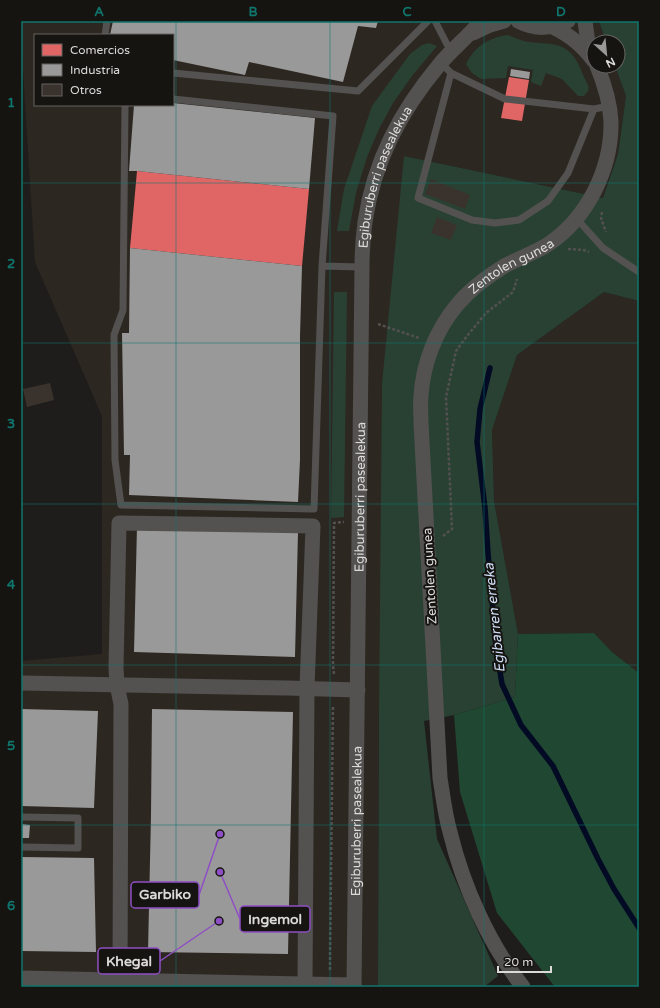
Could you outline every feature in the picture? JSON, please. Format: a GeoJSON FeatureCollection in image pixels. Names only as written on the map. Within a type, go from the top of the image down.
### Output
{"type":"FeatureCollection","features":[{"type":"Feature","properties":{"kind":"street","name":"Egiburuberri pasealekua"},"geometry":{"type":"LineString","coordinates":[[354,986],[362,246],[365,222],[376,174],[396,126],[422,86],[448,63],[481,21]]}},
{"type":"Feature","properties":{"kind":"street","name":"Egiburuberri pasealekua"},"geometry":{"type":"LineString","coordinates":[[467,37],[478,30],[504,21]]}},
{"type":"Feature","properties":{"kind":"street"},"geometry":{"type":"LineString","coordinates":[[518,21],[526,25],[540,28],[553,27],[568,21]]}},
{"type":"Feature","properties":{"kind":"street"},"geometry":{"type":"LineString","coordinates":[[585,21],[587,34]]}},
{"type":"Feature","properties":{"kind":"street"},"geometry":{"type":"LineString","coordinates":[[553,27],[575,40],[586,51]]}},
{"type":"Feature","properties":{"kind":"street","name":"Zentolen gunea"},"geometry":{"type":"LineString","coordinates":[[523,987],[511,972],[491,938],[466,884],[450,832],[440,778],[420,396],[425,368],[433,343],[456,305],[473,288],[492,274],[547,245],[563,233],[588,202],[598,185],[609,144],[611,122],[602,107],[606,91],[599,74]]}},
{"type":"Feature","properties":{"kind":"street"},"geometry":{"type":"LineString","coordinates":[[120,979],[121,704],[117,685],[116,668],[119,523],[313,526],[307,688],[305,985]]}},
{"type":"Feature","properties":{"kind":"street"},"geometry":{"type":"LineString","coordinates":[[21,683],[358,690]]}},
{"type":"Feature","properties":{"kind":"street"},"geometry":{"type":"LineString","coordinates":[[21,978],[120,979],[354,986]]}},
{"type":"Feature","properties":{"kind":"lane"},"geometry":{"type":"LineString","coordinates":[[105,34],[107,21]]}},
{"type":"Feature","properties":{"kind":"lane"},"geometry":{"type":"LineString","coordinates":[[174,73],[358,91],[428,21]]}},
{"type":"Feature","properties":{"kind":"lane"},"geometry":{"type":"LineString","coordinates":[[436,21],[448,63],[418,198],[472,220],[495,223],[519,220],[548,201],[568,173],[602,107],[505,99],[448,63]]}},
{"type":"Feature","properties":{"kind":"lane"},"geometry":{"type":"LineString","coordinates":[[126,106],[123,310],[114,335],[115,460],[121,505],[314,509],[322,266],[333,116],[174,99]]}},
{"type":"Feature","properties":{"kind":"lane"},"geometry":{"type":"LineString","coordinates":[[576,218],[603,248],[639,272]]}},
{"type":"Feature","properties":{"kind":"lane"},"geometry":{"type":"LineString","coordinates":[[322,266],[362,267]]}},
{"type":"Feature","properties":{"kind":"lane"},"geometry":{"type":"LineString","coordinates":[[21,817],[78,818],[78,848],[21,847]]}},
{"type":"Feature","properties":{"kind":"path"},"geometry":{"type":"LineString","coordinates":[[565,249],[584,250],[597,255],[611,240],[606,233],[601,218],[602,207]]}},
{"type":"Feature","properties":{"kind":"path"},"geometry":{"type":"LineString","coordinates":[[440,538],[452,529],[446,397],[456,351],[486,312],[513,292],[517,275]]}},
{"type":"Feature","properties":{"kind":"path"},"geometry":{"type":"LineString","coordinates":[[374,322],[420,339]]}},
{"type":"Feature","properties":{"kind":"shaded area"},"geometry":{"type":"Polygon","coordinates":[[[21,21],[599,21],[603,34],[586,34],[586,74],[618,74],[626,96],[618,154],[603,198],[404,156],[379,712],[378,987],[21,987],[21,661],[102,654],[102,416],[35,262],[21,21]]]}},
{"type":"Feature","properties":{"kind":"shaded area"},"geometry":{"type":"Polygon","coordinates":[[[604,292],[639,301],[639,673],[612,652],[594,633],[518,634],[494,501],[492,430],[517,355],[604,292]]]}},
{"type":"Feature","properties":{"kind":"green space"},"geometry":{"type":"Polygon","coordinates":[[[599,21],[639,21],[639,301],[604,292],[517,355],[492,430],[494,501],[518,634],[515,697],[454,715],[424,721],[437,839],[498,976],[484,987],[378,987],[382,384],[404,156],[603,198],[618,154],[626,96],[618,74],[626,74],[626,34],[603,34],[599,21]]]}},
{"type":"Feature","properties":{"kind":"green space"},"geometry":{"type":"Polygon","coordinates":[[[508,35],[526,42],[551,44],[564,48],[576,59],[588,85],[588,91],[584,96],[578,96],[562,79],[546,73],[541,86],[531,82],[533,70],[508,66],[506,78],[481,79],[472,73],[466,64],[474,52],[483,44],[494,38],[508,35]]]}},
{"type":"Feature","properties":{"kind":"green space"},"geometry":{"type":"Polygon","coordinates":[[[429,43],[437,46],[412,76],[393,103],[379,129],[367,157],[356,193],[349,231],[337,231],[344,189],[372,106],[410,54],[422,45],[429,43]]]}},
{"type":"Feature","properties":{"kind":"green space"},"geometry":{"type":"Polygon","coordinates":[[[334,292],[347,292],[344,517],[331,518],[334,292]]]}},
{"type":"Feature","properties":{"kind":"green space"},"geometry":{"type":"Polygon","coordinates":[[[594,633],[612,652],[639,673],[639,987],[555,987],[497,913],[460,792],[454,715],[515,697],[518,634],[594,633]]]}},
{"type":"Feature","properties":{"kind":"building: Comercios"},"geometry":{"type":"Polygon","coordinates":[[[509,77],[529,80],[522,121],[501,118],[509,77]]]}},
{"type":"Feature","properties":{"kind":"building: Comercios"},"geometry":{"type":"Polygon","coordinates":[[[137,171],[309,189],[302,266],[130,248],[137,171]]]}},
{"type":"Feature","properties":{"kind":"building: Industria"},"geometry":{"type":"Polygon","coordinates":[[[113,21],[378,21],[376,28],[358,26],[343,82],[249,62],[245,75],[174,60],[174,34],[110,34],[113,21]]]}},
{"type":"Feature","properties":{"kind":"building: Industria"},"geometry":{"type":"Polygon","coordinates":[[[511,69],[530,72],[529,79],[510,76],[511,69]]]}},
{"type":"Feature","properties":{"kind":"building: Industria"},"geometry":{"type":"Polygon","coordinates":[[[174,103],[315,118],[309,189],[129,171],[134,106],[174,106],[174,103]]]}},
{"type":"Feature","properties":{"kind":"building: Industria"},"geometry":{"type":"Polygon","coordinates":[[[130,248],[302,266],[300,336],[300,460],[298,502],[129,495],[130,455],[124,455],[122,333],[129,333],[130,248]]]}},
{"type":"Feature","properties":{"kind":"building: Industria"},"geometry":{"type":"Polygon","coordinates":[[[137,526],[298,532],[295,657],[134,652],[137,526]]]}},
{"type":"Feature","properties":{"kind":"building: Industria"},"geometry":{"type":"Polygon","coordinates":[[[21,709],[98,711],[94,808],[21,806],[21,709]]]}},
{"type":"Feature","properties":{"kind":"building: Industria"},"geometry":{"type":"Polygon","coordinates":[[[152,709],[293,712],[288,954],[148,952],[152,709]]]}},
{"type":"Feature","properties":{"kind":"building: Industria"},"geometry":{"type":"Polygon","coordinates":[[[21,824],[30,825],[29,838],[21,838],[21,824]]]}},
{"type":"Feature","properties":{"kind":"building: Industria"},"geometry":{"type":"Polygon","coordinates":[[[21,857],[94,858],[96,952],[21,951],[21,857]]]}},
{"type":"Feature","properties":{"kind":"building: Otros"},"geometry":{"type":"Polygon","coordinates":[[[431,179],[470,195],[465,209],[425,194],[431,179]]]}},
{"type":"Feature","properties":{"kind":"building: Otros"},"geometry":{"type":"Polygon","coordinates":[[[437,217],[457,225],[451,240],[431,233],[437,217]]]}},
{"type":"Feature","properties":{"kind":"building: Otros"},"geometry":{"type":"Polygon","coordinates":[[[50,383],[54,400],[27,407],[23,389],[50,383]]]}},
{"type":"Feature","properties":{"kind":"waterway","name":"Egibarren erreka"},"geometry":{"type":"LineString","coordinates":[[490,368],[480,409],[477,442],[485,508],[496,647],[502,684],[521,725],[553,766],[598,859],[614,889],[639,928]]}},
{"type":"Feature","properties":{"kind":"place","name":"Garbiko"},"geometry":{"type":"Point","coordinates":[220,834]}},
{"type":"Feature","properties":{"kind":"place","name":"Ingemol"},"geometry":{"type":"Point","coordinates":[220,872]}},
{"type":"Feature","properties":{"kind":"place","name":"Khegal"},"geometry":{"type":"Point","coordinates":[219,921]}}]}
